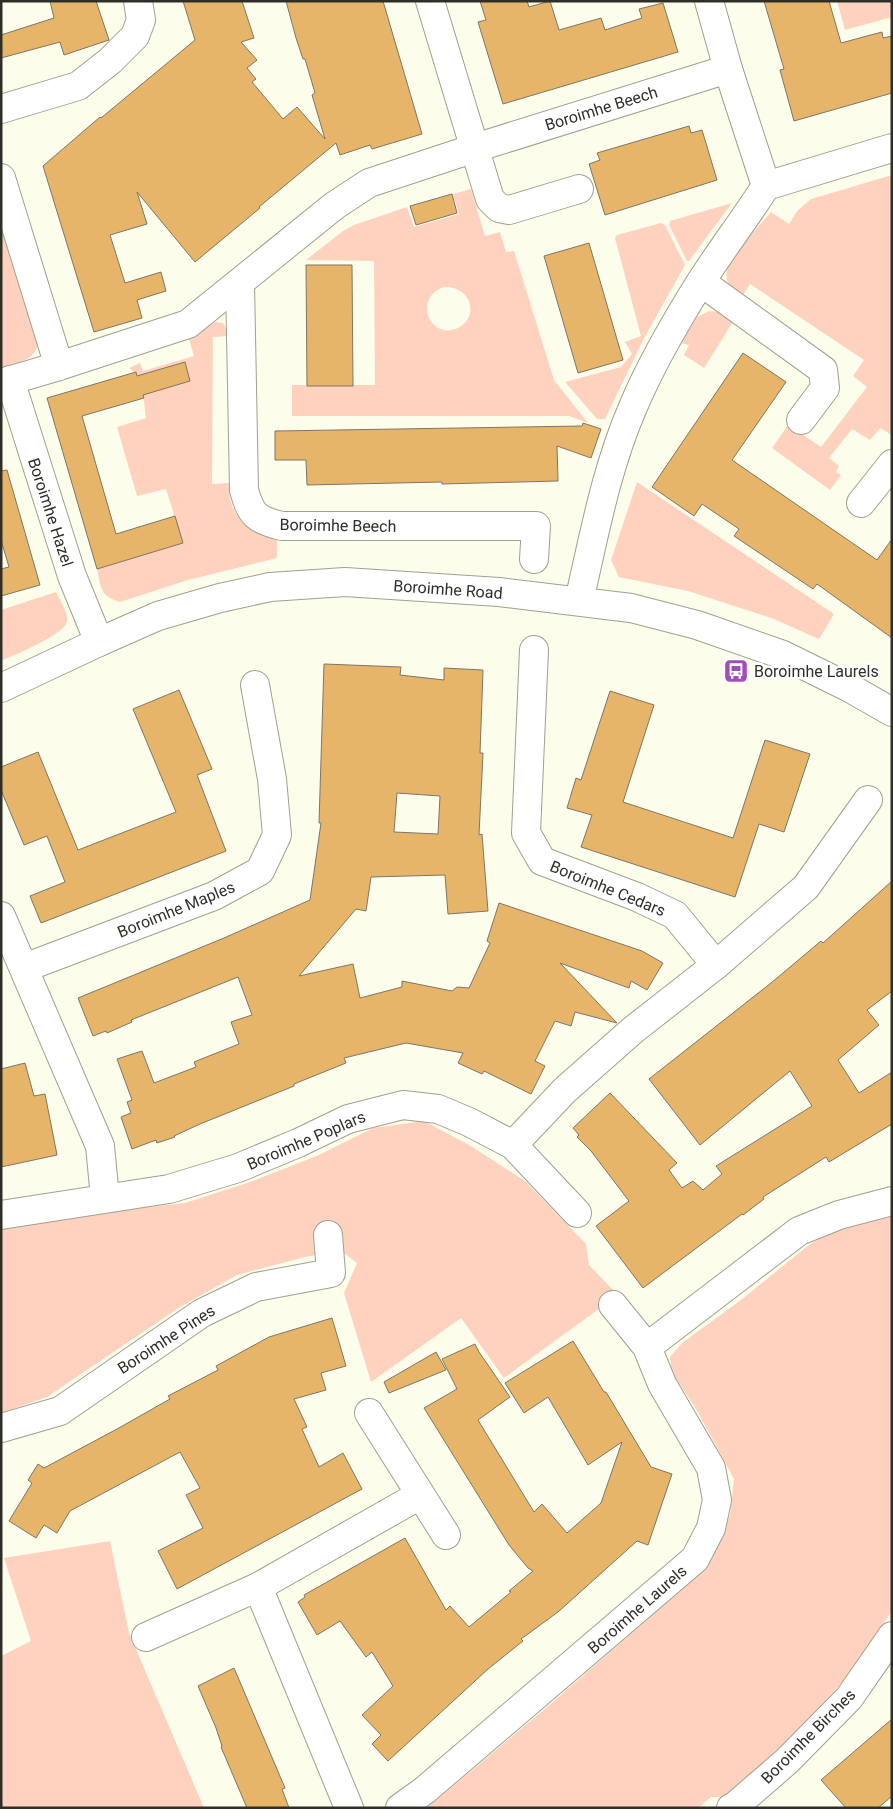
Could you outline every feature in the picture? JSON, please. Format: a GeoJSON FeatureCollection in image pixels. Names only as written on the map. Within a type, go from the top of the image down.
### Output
{"type":"FeatureCollection","features":[{"type":"Feature","properties":{"kind":"street"},"geometry":{"type":"LineString","coordinates":[[1,109],[78,86],[110,62],[135,36],[141,20],[138,1]]}},
{"type":"Feature","properties":{"kind":"street"},"geometry":{"type":"LineString","coordinates":[[430,1],[490,200],[499,208],[509,210],[579,189]]}},
{"type":"Feature","properties":{"kind":"street"},"geometry":{"type":"LineString","coordinates":[[709,1],[728,69],[766,186]]}},
{"type":"Feature","properties":{"kind":"street","name":"Boroimhe Beech"},"geometry":{"type":"LineString","coordinates":[[188,324],[334,206],[369,183],[728,69]]}},
{"type":"Feature","properties":{"kind":"street"},"geometry":{"type":"LineString","coordinates":[[579,601],[608,481],[633,407],[674,328],[701,282],[766,186],[892,148]]}},
{"type":"Feature","properties":{"kind":"street"},"geometry":{"type":"LineString","coordinates":[[1,178],[59,366]]}},
{"type":"Feature","properties":{"kind":"street"},"geometry":{"type":"LineString","coordinates":[[701,282],[823,370],[825,388],[801,420]]}},
{"type":"Feature","properties":{"kind":"street","name":"Boroimhe Beech"},"geometry":{"type":"LineString","coordinates":[[240,283],[244,490],[248,507],[263,521],[282,526],[536,526],[534,559]]}},
{"type":"Feature","properties":{"kind":"street","name":"Boroimhe Hazel"},"geometry":{"type":"LineString","coordinates":[[98,642],[72,576],[5,382],[188,324]]}},
{"type":"Feature","properties":{"kind":"street"},"geometry":{"type":"LineString","coordinates":[[861,503],[892,464]]}},
{"type":"Feature","properties":{"kind":"street","name":"Boroimhe Road"},"geometry":{"type":"LineString","coordinates":[[1,688],[158,616],[220,598],[270,587],[345,582],[471,590],[631,608],[697,625],[783,655],[850,688],[892,712]]}},
{"type":"Feature","properties":{"kind":"street","name":"Boroimhe Cedars"},"geometry":{"type":"LineString","coordinates":[[534,650],[526,833],[542,861],[637,897],[674,915],[716,965]]}},
{"type":"Feature","properties":{"kind":"street","name":"Boroimhe Maples"},"geometry":{"type":"LineString","coordinates":[[24,968],[214,896],[260,871],[277,835],[272,779],[255,685]]}},
{"type":"Feature","properties":{"kind":"street"},"geometry":{"type":"LineString","coordinates":[[513,1145],[565,1090],[633,1030],[716,965],[806,887],[868,800]]}},
{"type":"Feature","properties":{"kind":"street"},"geometry":{"type":"LineString","coordinates":[[1,916],[100,1146],[105,1198]]}},
{"type":"Feature","properties":{"kind":"street","name":"Boroimhe Poplars"},"geometry":{"type":"LineString","coordinates":[[1,1215],[105,1198],[169,1190],[238,1168],[298,1144],[348,1119],[403,1105],[438,1109],[470,1122],[513,1145],[577,1213]]}},
{"type":"Feature","properties":{"kind":"street"},"geometry":{"type":"LineString","coordinates":[[647,1347],[799,1231],[839,1215],[892,1201]]}},
{"type":"Feature","properties":{"kind":"street","name":"Boroimhe Pines"},"geometry":{"type":"LineString","coordinates":[[1,1428],[60,1411],[202,1313],[256,1287],[331,1273],[328,1235]]}},
{"type":"Feature","properties":{"kind":"street","name":"Boroimhe Laurels"},"geometry":{"type":"LineString","coordinates":[[400,1808],[425,1790],[695,1559],[712,1528],[717,1500],[711,1468],[662,1384],[647,1347],[613,1305]]}},
{"type":"Feature","properties":{"kind":"street"},"geometry":{"type":"LineString","coordinates":[[369,1413],[446,1535]]}},
{"type":"Feature","properties":{"kind":"street"},"geometry":{"type":"LineString","coordinates":[[146,1637],[258,1587],[420,1495]]}},
{"type":"Feature","properties":{"kind":"street"},"geometry":{"type":"LineString","coordinates":[[258,1587],[349,1808]]}},
{"type":"Feature","properties":{"kind":"street","name":"Boroimhe Birches"},"geometry":{"type":"LineString","coordinates":[[734,1807],[787,1761],[849,1698],[892,1636]]}},
{"type":"Feature","properties":{"kind":"shaded area"},"geometry":{"type":"Polygon","coordinates":[[[837,1],[892,1],[892,17],[845,30],[837,1]]]}},
{"type":"Feature","properties":{"kind":"shaded area"},"geometry":{"type":"Polygon","coordinates":[[[892,175],[892,435],[880,428],[870,440],[852,429],[829,458],[839,466],[836,472],[841,475],[830,490],[772,448],[788,425],[821,447],[867,387],[853,376],[864,360],[750,284],[741,298],[729,285],[726,277],[727,266],[729,260],[771,212],[789,224],[797,211],[811,199],[892,175]]]}},
{"type":"Feature","properties":{"kind":"shaded area"},"geometry":{"type":"Polygon","coordinates":[[[471,189],[485,236],[500,232],[506,252],[514,251],[554,380],[588,423],[569,416],[292,416],[292,385],[375,385],[374,261],[306,260],[343,231],[354,225],[407,207],[414,227],[459,214],[453,194],[471,189]],[[444,287],[434,292],[427,308],[428,316],[433,324],[440,329],[458,328],[464,324],[469,315],[470,307],[467,297],[455,288],[444,287]]]}},
{"type":"Feature","properties":{"kind":"shaded area"},"geometry":{"type":"Polygon","coordinates":[[[732,203],[689,261],[687,261],[669,225],[670,221],[732,203]]]}},
{"type":"Feature","properties":{"kind":"shaded area"},"geometry":{"type":"Polygon","coordinates":[[[1,217],[39,340],[34,352],[26,360],[1,368],[1,217]]]}},
{"type":"Feature","properties":{"kind":"shaded area"},"geometry":{"type":"Polygon","coordinates":[[[661,223],[665,225],[685,265],[643,340],[605,419],[597,419],[565,382],[621,367],[632,354],[625,342],[641,336],[615,238],[617,235],[661,223]]]}},
{"type":"Feature","properties":{"kind":"shaded area"},"geometry":{"type":"Polygon","coordinates":[[[709,311],[721,312],[734,320],[704,368],[684,355],[689,345],[681,343],[697,317],[709,311]]]}},
{"type":"Feature","properties":{"kind":"shaded area"},"geometry":{"type":"Polygon","coordinates":[[[215,322],[223,323],[229,336],[213,337],[212,484],[229,483],[231,503],[238,517],[249,527],[277,537],[277,558],[188,580],[120,602],[113,600],[102,590],[97,569],[183,543],[166,489],[137,496],[117,427],[146,418],[140,384],[134,372],[129,368],[140,363],[143,371],[194,356],[188,336],[215,322]]]}},
{"type":"Feature","properties":{"kind":"shaded area"},"geometry":{"type":"Polygon","coordinates":[[[637,482],[834,614],[819,639],[774,619],[688,591],[619,577],[611,560],[637,482]]]}},
{"type":"Feature","properties":{"kind":"shaded area"},"geometry":{"type":"Polygon","coordinates":[[[56,592],[66,614],[67,621],[64,626],[49,638],[1,661],[1,610],[56,592]]]}},
{"type":"Feature","properties":{"kind":"shaded area"},"geometry":{"type":"Polygon","coordinates":[[[424,1121],[469,1145],[525,1181],[586,1244],[589,1265],[618,1295],[504,1378],[461,1318],[371,1382],[344,1293],[357,1263],[341,1251],[305,1257],[237,1275],[180,1307],[47,1397],[1,1413],[1,1226],[185,1203],[250,1182],[319,1155],[373,1128],[424,1121]]]}},
{"type":"Feature","properties":{"kind":"shaded area"},"geometry":{"type":"Polygon","coordinates":[[[892,1215],[892,1611],[846,1678],[771,1759],[724,1797],[711,1797],[698,1808],[427,1808],[553,1702],[688,1583],[710,1561],[730,1515],[734,1479],[695,1407],[672,1373],[670,1357],[682,1343],[741,1300],[810,1244],[837,1229],[892,1215]]]}},
{"type":"Feature","properties":{"kind":"shaded area"},"geometry":{"type":"Polygon","coordinates":[[[110,1541],[129,1633],[204,1808],[1,1808],[1,1656],[31,1641],[4,1558],[110,1541]]]}},
{"type":"Feature","properties":{"kind":"building"},"geometry":{"type":"Polygon","coordinates":[[[50,1],[96,1],[109,40],[64,55],[60,42],[1,58],[1,35],[54,18],[50,1]]]}},
{"type":"Feature","properties":{"kind":"building"},"geometry":{"type":"Polygon","coordinates":[[[183,1],[242,1],[254,38],[241,42],[257,60],[247,68],[256,79],[252,82],[283,119],[297,107],[325,139],[312,95],[315,93],[305,59],[303,59],[296,38],[286,1],[383,1],[422,134],[372,149],[370,145],[340,155],[336,143],[195,262],[137,192],[147,224],[110,235],[125,283],[161,272],[166,291],[137,300],[142,318],[94,332],[43,166],[195,40],[183,1]]]}},
{"type":"Feature","properties":{"kind":"building"},"geometry":{"type":"Polygon","coordinates":[[[480,1],[527,1],[529,7],[550,1],[559,30],[601,18],[605,30],[642,18],[639,9],[663,3],[678,52],[503,104],[478,22],[486,20],[480,1]]]}},
{"type":"Feature","properties":{"kind":"building"},"geometry":{"type":"Polygon","coordinates":[[[764,1],[829,1],[841,43],[882,32],[883,38],[892,36],[892,93],[794,121],[780,70],[784,69],[764,1]]]}},
{"type":"Feature","properties":{"kind":"building"},"geometry":{"type":"Polygon","coordinates":[[[689,126],[691,133],[702,130],[717,180],[605,215],[589,164],[600,160],[597,153],[689,126]]]}},
{"type":"Feature","properties":{"kind":"building"},"geometry":{"type":"Polygon","coordinates":[[[452,194],[457,213],[416,225],[410,206],[452,194]]]}},
{"type":"Feature","properties":{"kind":"building"},"geometry":{"type":"Polygon","coordinates":[[[589,243],[623,360],[578,373],[544,256],[589,243]]]}},
{"type":"Feature","properties":{"kind":"building"},"geometry":{"type":"Polygon","coordinates":[[[306,265],[352,265],[353,386],[307,386],[306,265]]]}},
{"type":"Feature","properties":{"kind":"building"},"geometry":{"type":"Polygon","coordinates":[[[743,353],[786,382],[732,460],[877,560],[892,539],[892,638],[817,584],[813,589],[734,536],[739,529],[702,504],[694,516],[652,487],[743,353]]]}},
{"type":"Feature","properties":{"kind":"building"},"geometry":{"type":"Polygon","coordinates":[[[185,362],[190,381],[143,395],[144,398],[82,416],[116,534],[175,516],[183,543],[97,569],[47,398],[136,372],[137,376],[185,362]]]}},
{"type":"Feature","properties":{"kind":"building"},"geometry":{"type":"Polygon","coordinates":[[[583,423],[601,429],[591,458],[557,446],[558,481],[307,485],[306,460],[275,460],[275,431],[582,426],[583,423]]]}},
{"type":"Feature","properties":{"kind":"building"},"geometry":{"type":"Polygon","coordinates":[[[7,470],[40,585],[1,596],[1,569],[9,567],[1,540],[1,471],[7,470]]]}},
{"type":"Feature","properties":{"kind":"building"},"geometry":{"type":"Polygon","coordinates":[[[324,664],[401,667],[400,675],[444,680],[444,668],[483,670],[480,753],[483,753],[479,835],[482,834],[488,911],[448,914],[445,875],[371,877],[366,911],[356,909],[299,976],[353,964],[360,998],[402,987],[402,981],[452,991],[457,987],[469,988],[490,943],[487,941],[499,903],[642,951],[663,963],[647,990],[631,981],[629,988],[560,963],[617,1023],[575,1012],[571,1026],[555,1021],[535,1061],[545,1066],[531,1094],[484,1071],[482,1074],[458,1063],[463,1053],[406,1043],[344,1058],[346,1063],[294,1084],[294,1086],[200,1124],[175,1137],[157,1143],[156,1140],[132,1149],[121,1117],[131,1113],[127,1102],[132,1100],[117,1059],[142,1051],[154,1083],[196,1067],[194,1062],[239,1044],[231,1022],[252,1015],[238,977],[131,1020],[132,1022],[107,1033],[106,1031],[93,1036],[78,998],[224,938],[310,900],[321,823],[319,823],[324,664]],[[397,793],[394,832],[438,834],[440,796],[397,793]]]}},
{"type":"Feature","properties":{"kind":"building"},"geometry":{"type":"Polygon","coordinates":[[[179,690],[212,769],[197,775],[226,851],[41,923],[30,896],[65,882],[47,836],[24,845],[1,790],[1,767],[38,752],[78,850],[176,812],[133,709],[179,690]]]}},
{"type":"Feature","properties":{"kind":"building"},"geometry":{"type":"Polygon","coordinates":[[[610,691],[654,705],[623,802],[733,838],[765,740],[810,754],[784,832],[759,824],[735,897],[581,847],[592,815],[567,808],[576,778],[581,780],[610,691]]]}},
{"type":"Feature","properties":{"kind":"building"},"geometry":{"type":"Polygon","coordinates":[[[892,881],[892,991],[867,1010],[879,1025],[838,1060],[859,1093],[892,1072],[892,1124],[829,1162],[826,1157],[763,1197],[764,1199],[743,1215],[643,1288],[596,1226],[629,1201],[591,1151],[577,1137],[579,1135],[573,1128],[610,1093],[677,1163],[669,1170],[682,1188],[693,1181],[703,1190],[722,1174],[716,1166],[812,1106],[790,1071],[700,1145],[649,1079],[821,941],[823,943],[892,881]]]}},
{"type":"Feature","properties":{"kind":"building"},"geometry":{"type":"Polygon","coordinates":[[[25,1063],[34,1096],[45,1094],[57,1155],[1,1167],[1,1069],[25,1063]]]}},
{"type":"Feature","properties":{"kind":"building"},"geometry":{"type":"Polygon","coordinates":[[[332,1318],[346,1366],[321,1373],[326,1390],[294,1399],[307,1427],[302,1429],[319,1467],[343,1453],[362,1489],[177,1589],[158,1551],[203,1528],[186,1495],[200,1488],[180,1452],[70,1511],[57,1533],[44,1525],[36,1538],[9,1521],[32,1483],[28,1480],[38,1464],[44,1468],[117,1429],[170,1399],[168,1396],[218,1370],[216,1366],[269,1337],[332,1318]]]}},
{"type":"Feature","properties":{"kind":"building"},"geometry":{"type":"Polygon","coordinates":[[[573,1341],[651,1467],[672,1474],[648,1545],[637,1541],[558,1612],[521,1639],[523,1641],[488,1669],[388,1761],[372,1744],[381,1735],[362,1715],[393,1686],[372,1652],[366,1657],[340,1621],[317,1635],[298,1602],[305,1597],[304,1595],[405,1538],[446,1610],[450,1606],[469,1627],[511,1592],[509,1591],[533,1571],[528,1568],[509,1545],[424,1408],[457,1389],[442,1359],[475,1344],[510,1397],[478,1420],[534,1512],[542,1504],[567,1533],[601,1503],[622,1442],[588,1465],[548,1397],[524,1413],[505,1383],[573,1341]]]}},
{"type":"Feature","properties":{"kind":"building"},"geometry":{"type":"Polygon","coordinates":[[[436,1352],[446,1370],[389,1393],[384,1382],[436,1352]]]}},
{"type":"Feature","properties":{"kind":"building"},"geometry":{"type":"Polygon","coordinates":[[[234,1668],[285,1788],[282,1789],[289,1808],[247,1808],[221,1747],[216,1728],[198,1686],[234,1668]]]}},
{"type":"Feature","properties":{"kind":"building"},"geometry":{"type":"Polygon","coordinates":[[[892,1719],[892,1796],[878,1808],[846,1808],[821,1780],[892,1719]]]}},
{"type":"Feature","properties":{"kind":"place","name":"Boroimhe Laurels"},"geometry":{"type":"Point","coordinates":[736,671]}}]}
